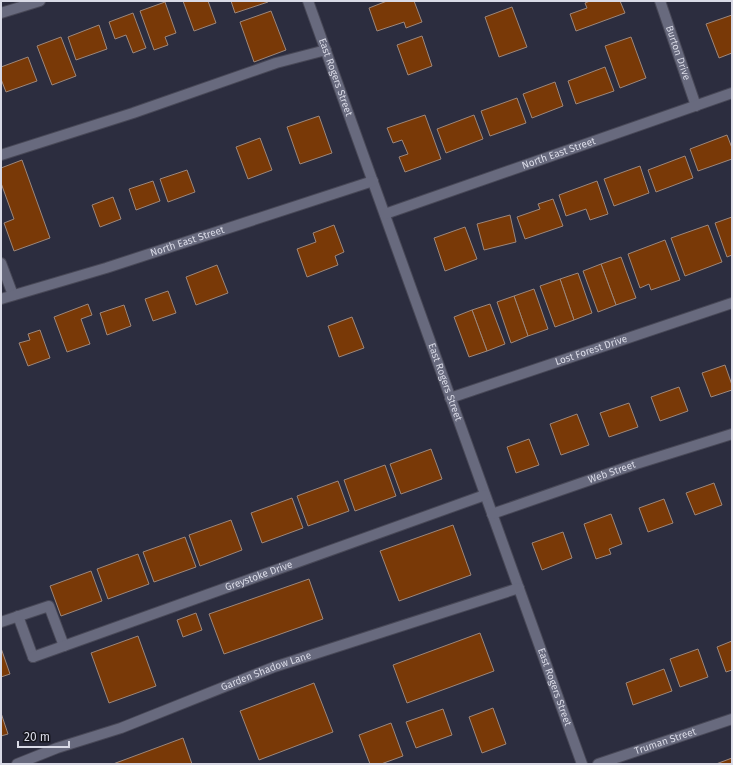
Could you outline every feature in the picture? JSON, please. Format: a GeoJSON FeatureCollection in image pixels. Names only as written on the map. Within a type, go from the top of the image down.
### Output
{"type":"FeatureCollection","features":[{"type":"Feature","properties":{"kind":"street"},"geometry":{"type":"LineString","coordinates":[[1,13],[40,1]]}},
{"type":"Feature","properties":{"kind":"street","name":"East Rogers Street"},"geometry":{"type":"LineString","coordinates":[[308,1],[582,764]]}},
{"type":"Feature","properties":{"kind":"street","name":"Burton Drive"},"geometry":{"type":"LineString","coordinates":[[660,1],[696,106]]}},
{"type":"Feature","properties":{"kind":"street"},"geometry":{"type":"LineString","coordinates":[[1,155],[133,113],[276,63],[326,50]]}},
{"type":"Feature","properties":{"kind":"street","name":"North East Street"},"geometry":{"type":"LineString","coordinates":[[385,214],[732,93]]}},
{"type":"Feature","properties":{"kind":"street","name":"North East Street"},"geometry":{"type":"LineString","coordinates":[[1,299],[106,268],[373,181]]}},
{"type":"Feature","properties":{"kind":"street"},"geometry":{"type":"LineString","coordinates":[[1,263],[13,295]]}},
{"type":"Feature","properties":{"kind":"street","name":"Lost Forest Drive"},"geometry":{"type":"LineString","coordinates":[[450,398],[732,303]]}},
{"type":"Feature","properties":{"kind":"street","name":"Web Street"},"geometry":{"type":"LineString","coordinates":[[492,514],[636,464],[732,434]]}},
{"type":"Feature","properties":{"kind":"street","name":"Greystoke Drive"},"geometry":{"type":"LineString","coordinates":[[18,616],[33,657],[485,495]]}},
{"type":"Feature","properties":{"kind":"street","name":"Garden Shadow Lane"},"geometry":{"type":"LineString","coordinates":[[17,764],[57,748],[120,728],[274,667],[519,588]]}},
{"type":"Feature","properties":{"kind":"street"},"geometry":{"type":"LineString","coordinates":[[1,622],[49,606],[64,646]]}},
{"type":"Feature","properties":{"kind":"street","name":"Truman Street"},"geometry":{"type":"LineString","coordinates":[[598,764],[732,718]]}},
{"type":"Feature","properties":{"kind":"building"},"geometry":{"type":"Polygon","coordinates":[[[183,1],[208,1],[216,23],[194,31],[183,1]]]}},
{"type":"Feature","properties":{"kind":"building"},"geometry":{"type":"Polygon","coordinates":[[[231,1],[268,1],[268,2],[235,13],[231,1]]]}},
{"type":"Feature","properties":{"kind":"building"},"geometry":{"type":"Polygon","coordinates":[[[387,1],[414,1],[422,22],[406,28],[404,22],[377,31],[369,8],[387,1]]]}},
{"type":"Feature","properties":{"kind":"building"},"geometry":{"type":"Polygon","coordinates":[[[590,1],[620,1],[625,13],[576,31],[570,14],[587,8],[585,3],[590,1]]]}},
{"type":"Feature","properties":{"kind":"building"},"geometry":{"type":"Polygon","coordinates":[[[165,2],[176,33],[165,37],[168,45],[154,50],[140,11],[165,2]]]}},
{"type":"Feature","properties":{"kind":"building"},"geometry":{"type":"Polygon","coordinates":[[[512,7],[527,47],[499,57],[485,17],[512,7]]]}},
{"type":"Feature","properties":{"kind":"building"},"geometry":{"type":"Polygon","coordinates":[[[271,11],[286,50],[254,62],[240,22],[271,11]]]}},
{"type":"Feature","properties":{"kind":"building"},"geometry":{"type":"Polygon","coordinates":[[[133,13],[146,48],[133,53],[126,35],[115,39],[109,22],[133,13]]]}},
{"type":"Feature","properties":{"kind":"building"},"geometry":{"type":"Polygon","coordinates":[[[732,15],[732,53],[719,58],[706,24],[732,15]]]}},
{"type":"Feature","properties":{"kind":"building"},"geometry":{"type":"Polygon","coordinates":[[[99,25],[107,49],[76,60],[68,37],[99,25]]]}},
{"type":"Feature","properties":{"kind":"building"},"geometry":{"type":"Polygon","coordinates":[[[422,36],[432,66],[408,75],[397,45],[422,36]]]}},
{"type":"Feature","properties":{"kind":"building"},"geometry":{"type":"Polygon","coordinates":[[[61,37],[76,76],[52,85],[37,46],[61,37]]]}},
{"type":"Feature","properties":{"kind":"building"},"geometry":{"type":"Polygon","coordinates":[[[631,37],[646,78],[620,88],[605,46],[631,37]]]}},
{"type":"Feature","properties":{"kind":"building"},"geometry":{"type":"Polygon","coordinates":[[[28,57],[37,81],[6,92],[1,79],[1,67],[28,57]]]}},
{"type":"Feature","properties":{"kind":"building"},"geometry":{"type":"Polygon","coordinates":[[[605,67],[614,91],[576,104],[568,81],[605,67]]]}},
{"type":"Feature","properties":{"kind":"building"},"geometry":{"type":"Polygon","coordinates":[[[555,82],[563,106],[532,118],[523,94],[555,82]]]}},
{"type":"Feature","properties":{"kind":"building"},"geometry":{"type":"Polygon","coordinates":[[[517,98],[526,123],[490,136],[481,111],[517,98]]]}},
{"type":"Feature","properties":{"kind":"building"},"geometry":{"type":"Polygon","coordinates":[[[425,115],[441,159],[405,172],[399,157],[408,154],[402,140],[393,143],[387,128],[425,115]]]}},
{"type":"Feature","properties":{"kind":"building"},"geometry":{"type":"Polygon","coordinates":[[[474,115],[483,139],[446,153],[437,129],[474,115]]]}},
{"type":"Feature","properties":{"kind":"building"},"geometry":{"type":"Polygon","coordinates":[[[319,116],[332,153],[300,164],[287,127],[319,116]]]}},
{"type":"Feature","properties":{"kind":"building"},"geometry":{"type":"Polygon","coordinates":[[[727,135],[732,148],[732,159],[698,171],[690,149],[727,135]]]}},
{"type":"Feature","properties":{"kind":"building"},"geometry":{"type":"Polygon","coordinates":[[[260,138],[272,170],[248,179],[236,147],[260,138]]]}},
{"type":"Feature","properties":{"kind":"building"},"geometry":{"type":"Polygon","coordinates":[[[685,156],[693,178],[656,192],[648,170],[685,156]]]}},
{"type":"Feature","properties":{"kind":"building"},"geometry":{"type":"Polygon","coordinates":[[[22,160],[50,238],[14,251],[4,223],[14,219],[1,183],[1,168],[22,160]]]}},
{"type":"Feature","properties":{"kind":"building"},"geometry":{"type":"Polygon","coordinates":[[[640,166],[649,193],[614,206],[604,179],[640,166]]]}},
{"type":"Feature","properties":{"kind":"building"},"geometry":{"type":"Polygon","coordinates":[[[187,170],[195,192],[168,202],[160,179],[187,170]]]}},
{"type":"Feature","properties":{"kind":"building"},"geometry":{"type":"Polygon","coordinates":[[[153,181],[160,201],[136,210],[129,189],[153,181]]]}},
{"type":"Feature","properties":{"kind":"building"},"geometry":{"type":"Polygon","coordinates":[[[597,181],[608,214],[590,220],[586,209],[566,216],[559,195],[597,181]]]}},
{"type":"Feature","properties":{"kind":"building"},"geometry":{"type":"Polygon","coordinates":[[[113,197],[121,219],[100,227],[92,205],[113,197]]]}},
{"type":"Feature","properties":{"kind":"building"},"geometry":{"type":"Polygon","coordinates":[[[553,199],[563,226],[525,239],[517,217],[540,209],[538,204],[553,199]]]}},
{"type":"Feature","properties":{"kind":"building"},"geometry":{"type":"Polygon","coordinates":[[[510,215],[516,242],[484,250],[477,224],[510,215]]]}},
{"type":"Feature","properties":{"kind":"building"},"geometry":{"type":"Polygon","coordinates":[[[732,217],[732,255],[727,257],[715,223],[732,217]]]}},
{"type":"Feature","properties":{"kind":"building"},"geometry":{"type":"Polygon","coordinates":[[[334,225],[344,252],[335,256],[338,265],[307,277],[297,249],[316,242],[313,233],[334,225]]]}},
{"type":"Feature","properties":{"kind":"building"},"geometry":{"type":"Polygon","coordinates":[[[708,225],[722,262],[685,276],[671,238],[708,225]]]}},
{"type":"Feature","properties":{"kind":"building"},"geometry":{"type":"Polygon","coordinates":[[[465,227],[477,259],[445,271],[434,238],[465,227]]]}},
{"type":"Feature","properties":{"kind":"building"},"geometry":{"type":"Polygon","coordinates":[[[665,240],[680,280],[651,290],[649,284],[640,288],[628,254],[665,240]]]}},
{"type":"Feature","properties":{"kind":"building"},"geometry":{"type":"Polygon","coordinates":[[[621,257],[636,298],[616,305],[601,264],[621,257]]]}},
{"type":"Feature","properties":{"kind":"building"},"geometry":{"type":"Polygon","coordinates":[[[601,264],[616,305],[598,312],[583,271],[601,264]]]}},
{"type":"Feature","properties":{"kind":"building"},"geometry":{"type":"Polygon","coordinates":[[[217,265],[228,293],[196,305],[186,277],[217,265]]]}},
{"type":"Feature","properties":{"kind":"building"},"geometry":{"type":"Polygon","coordinates":[[[578,273],[592,313],[574,320],[560,279],[578,273]]]}},
{"type":"Feature","properties":{"kind":"building"},"geometry":{"type":"Polygon","coordinates":[[[560,279],[574,320],[555,327],[540,286],[560,279]]]}},
{"type":"Feature","properties":{"kind":"building"},"geometry":{"type":"Polygon","coordinates":[[[534,289],[548,329],[528,336],[514,296],[534,289]]]}},
{"type":"Feature","properties":{"kind":"building"},"geometry":{"type":"Polygon","coordinates":[[[168,291],[176,313],[153,321],[145,299],[168,291]]]}},
{"type":"Feature","properties":{"kind":"building"},"geometry":{"type":"Polygon","coordinates":[[[514,296],[528,336],[511,343],[497,302],[514,296]]]}},
{"type":"Feature","properties":{"kind":"building"},"geometry":{"type":"Polygon","coordinates":[[[88,304],[92,315],[81,319],[90,344],[67,352],[54,317],[88,304]]]}},
{"type":"Feature","properties":{"kind":"building"},"geometry":{"type":"Polygon","coordinates":[[[490,304],[505,344],[487,351],[472,310],[490,304]]]}},
{"type":"Feature","properties":{"kind":"building"},"geometry":{"type":"Polygon","coordinates":[[[124,305],[131,326],[107,335],[100,313],[124,305]]]}},
{"type":"Feature","properties":{"kind":"building"},"geometry":{"type":"Polygon","coordinates":[[[472,310],[487,351],[469,357],[454,317],[472,310]]]}},
{"type":"Feature","properties":{"kind":"building"},"geometry":{"type":"Polygon","coordinates":[[[352,317],[364,348],[339,357],[328,326],[352,317]]]}},
{"type":"Feature","properties":{"kind":"building"},"geometry":{"type":"Polygon","coordinates":[[[40,330],[50,358],[28,366],[19,343],[30,340],[28,334],[40,330]]]}},
{"type":"Feature","properties":{"kind":"building"},"geometry":{"type":"Polygon","coordinates":[[[725,365],[732,385],[732,390],[711,397],[702,373],[725,365]]]}},
{"type":"Feature","properties":{"kind":"building"},"geometry":{"type":"Polygon","coordinates":[[[679,387],[688,411],[660,421],[651,397],[679,387]]]}},
{"type":"Feature","properties":{"kind":"building"},"geometry":{"type":"Polygon","coordinates":[[[629,403],[638,427],[609,437],[600,413],[629,403]]]}},
{"type":"Feature","properties":{"kind":"building"},"geometry":{"type":"Polygon","coordinates":[[[577,414],[589,445],[561,455],[550,424],[577,414]]]}},
{"type":"Feature","properties":{"kind":"building"},"geometry":{"type":"Polygon","coordinates":[[[529,439],[539,465],[516,473],[507,447],[529,439]]]}},
{"type":"Feature","properties":{"kind":"building"},"geometry":{"type":"Polygon","coordinates":[[[431,449],[442,479],[401,494],[390,464],[431,449]]]}},
{"type":"Feature","properties":{"kind":"building"},"geometry":{"type":"Polygon","coordinates":[[[385,465],[396,496],[355,511],[344,480],[385,465]]]}},
{"type":"Feature","properties":{"kind":"building"},"geometry":{"type":"Polygon","coordinates":[[[338,481],[349,511],[308,526],[297,496],[338,481]]]}},
{"type":"Feature","properties":{"kind":"building"},"geometry":{"type":"Polygon","coordinates":[[[714,483],[722,505],[695,515],[686,493],[714,483]]]}},
{"type":"Feature","properties":{"kind":"building"},"geometry":{"type":"Polygon","coordinates":[[[292,498],[303,528],[262,543],[251,513],[292,498]]]}},
{"type":"Feature","properties":{"kind":"building"},"geometry":{"type":"Polygon","coordinates":[[[664,499],[673,523],[648,532],[639,508],[664,499]]]}},
{"type":"Feature","properties":{"kind":"building"},"geometry":{"type":"Polygon","coordinates":[[[611,514],[622,544],[609,549],[611,554],[596,559],[584,524],[611,514]]]}},
{"type":"Feature","properties":{"kind":"building"},"geometry":{"type":"Polygon","coordinates":[[[231,520],[242,550],[200,566],[189,535],[231,520]]]}},
{"type":"Feature","properties":{"kind":"building"},"geometry":{"type":"Polygon","coordinates":[[[453,525],[471,575],[399,601],[380,551],[453,525]]]}},
{"type":"Feature","properties":{"kind":"building"},"geometry":{"type":"Polygon","coordinates":[[[563,532],[572,558],[542,570],[532,543],[563,532]]]}},
{"type":"Feature","properties":{"kind":"building"},"geometry":{"type":"Polygon","coordinates":[[[185,537],[196,567],[154,582],[143,552],[185,537]]]}},
{"type":"Feature","properties":{"kind":"building"},"geometry":{"type":"Polygon","coordinates":[[[138,554],[149,584],[108,599],[97,569],[138,554]]]}},
{"type":"Feature","properties":{"kind":"building"},"geometry":{"type":"Polygon","coordinates":[[[91,571],[102,601],[61,616],[50,586],[91,571]]]}},
{"type":"Feature","properties":{"kind":"building"},"geometry":{"type":"Polygon","coordinates":[[[309,579],[323,619],[224,654],[209,614],[309,579]]]}},
{"type":"Feature","properties":{"kind":"building"},"geometry":{"type":"Polygon","coordinates":[[[196,613],[202,630],[183,637],[177,620],[196,613]]]}},
{"type":"Feature","properties":{"kind":"building"},"geometry":{"type":"Polygon","coordinates":[[[480,633],[494,671],[407,703],[393,665],[480,633]]]}},
{"type":"Feature","properties":{"kind":"building"},"geometry":{"type":"Polygon","coordinates":[[[138,636],[156,686],[109,703],[91,653],[138,636]]]}},
{"type":"Feature","properties":{"kind":"building"},"geometry":{"type":"Polygon","coordinates":[[[732,641],[732,670],[726,672],[717,647],[732,641]]]}},
{"type":"Feature","properties":{"kind":"building"},"geometry":{"type":"Polygon","coordinates":[[[1,648],[10,674],[1,677],[1,648]]]}},
{"type":"Feature","properties":{"kind":"building"},"geometry":{"type":"Polygon","coordinates":[[[698,649],[708,677],[680,687],[670,659],[698,649]]]}},
{"type":"Feature","properties":{"kind":"building"},"geometry":{"type":"Polygon","coordinates":[[[664,669],[672,691],[633,705],[626,683],[664,669]]]}},
{"type":"Feature","properties":{"kind":"building"},"geometry":{"type":"Polygon","coordinates":[[[314,683],[333,732],[259,760],[240,711],[314,683]]]}},
{"type":"Feature","properties":{"kind":"building"},"geometry":{"type":"Polygon","coordinates":[[[493,708],[506,744],[482,753],[469,717],[493,708]]]}},
{"type":"Feature","properties":{"kind":"building"},"geometry":{"type":"Polygon","coordinates":[[[443,709],[452,735],[416,748],[406,722],[443,709]]]}},
{"type":"Feature","properties":{"kind":"building"},"geometry":{"type":"Polygon","coordinates":[[[1,713],[8,734],[1,736],[1,713]]]}},
{"type":"Feature","properties":{"kind":"building"},"geometry":{"type":"Polygon","coordinates":[[[391,723],[403,756],[381,764],[370,764],[359,735],[391,723]]]}},
{"type":"Feature","properties":{"kind":"building"},"geometry":{"type":"Polygon","coordinates":[[[183,738],[192,764],[113,764],[183,738]]]}},
{"type":"Feature","properties":{"kind":"building"},"geometry":{"type":"Polygon","coordinates":[[[732,758],[732,764],[716,764],[732,758]]]}}]}
